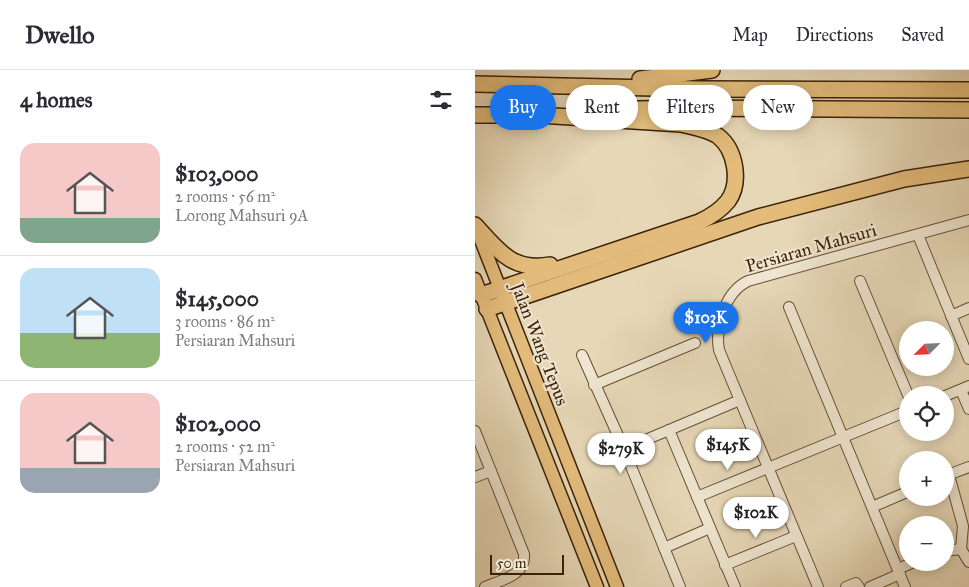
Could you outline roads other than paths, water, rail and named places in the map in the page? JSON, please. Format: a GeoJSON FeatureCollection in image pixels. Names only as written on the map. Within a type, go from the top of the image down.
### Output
{"type":"FeatureCollection","features":[{"type":"Feature","properties":{"kind":"highway"},"geometry":{"type":"LineString","coordinates":[[475,84],[578,85],[712,70]]}},
{"type":"Feature","properties":{"kind":"highway"},"geometry":{"type":"LineString","coordinates":[[638,87],[969,90]]}},
{"type":"Feature","properties":{"kind":"highway"},"geometry":{"type":"LineString","coordinates":[[556,115],[621,109],[684,108],[969,110]]}},
{"type":"Feature","properties":{"kind":"highway"},"geometry":{"type":"LineString","coordinates":[[475,114],[490,114]]}},
{"type":"Feature","properties":{"kind":"highway"},"geometry":{"type":"LineString","coordinates":[[484,302],[600,254],[699,222],[722,208],[729,199],[735,170],[728,147],[718,136],[700,128],[681,124],[556,117]]}},
{"type":"Feature","properties":{"kind":"highway"},"geometry":{"type":"LineString","coordinates":[[502,295],[758,217],[903,179],[969,169]]}},
{"type":"Feature","properties":{"kind":"highway"},"geometry":{"type":"LineString","coordinates":[[475,225],[501,253],[515,263],[529,268],[548,266],[600,254]]}},
{"type":"Feature","properties":{"kind":"main road","name":"Jalan Wang Tepus"},"geometry":{"type":"LineString","coordinates":[[475,225],[617,587]]}},
{"type":"Feature","properties":{"kind":"main road","name":"Jalan Wang Tepus"},"geometry":{"type":"LineString","coordinates":[[475,279],[595,585]]}},
{"type":"Feature","properties":{"kind":"street"},"geometry":{"type":"LineString","coordinates":[[969,220],[918,234],[969,359]]}},
{"type":"Feature","properties":{"kind":"street","name":"Persiaran Mahsuri"},"geometry":{"type":"LineString","coordinates":[[818,587],[795,536],[719,350],[717,334],[729,299],[736,288],[748,281],[918,234]]}},
{"type":"Feature","properties":{"kind":"street"},"geometry":{"type":"LineString","coordinates":[[859,281],[903,386]]}},
{"type":"Feature","properties":{"kind":"street"},"geometry":{"type":"LineString","coordinates":[[789,307],[905,587]]}},
{"type":"Feature","properties":{"kind":"street"},"geometry":{"type":"LineString","coordinates":[[951,316],[969,308]]}},
{"type":"Feature","properties":{"kind":"street"},"geometry":{"type":"LineString","coordinates":[[594,384],[695,343]]}},
{"type":"Feature","properties":{"kind":"street"},"geometry":{"type":"LineString","coordinates":[[582,355],[624,449],[680,587]]}},
{"type":"Feature","properties":{"kind":"street"},"geometry":{"type":"LineString","coordinates":[[965,388],[969,409]]}},
{"type":"Feature","properties":{"kind":"street"},"geometry":{"type":"LineString","coordinates":[[624,449],[740,400]]}},
{"type":"Feature","properties":{"kind":"street"},"geometry":{"type":"LineString","coordinates":[[697,497],[899,414]]}},
{"type":"Feature","properties":{"kind":"street"},"geometry":{"type":"LineString","coordinates":[[669,430],[735,587]]}},
{"type":"Feature","properties":{"kind":"street"},"geometry":{"type":"LineString","coordinates":[[475,432],[524,554],[525,562],[521,570],[485,587]]}},
{"type":"Feature","properties":{"kind":"street"},"geometry":{"type":"LineString","coordinates":[[954,473],[969,466]]}},
{"type":"Feature","properties":{"kind":"street"},"geometry":{"type":"LineString","coordinates":[[475,477],[491,471]]}},
{"type":"Feature","properties":{"kind":"street"},"geometry":{"type":"LineString","coordinates":[[872,507],[899,495]]}},
{"type":"Feature","properties":{"kind":"street"},"geometry":{"type":"LineString","coordinates":[[954,498],[963,526],[961,549],[969,562]]}},
{"type":"Feature","properties":{"kind":"street"},"geometry":{"type":"LineString","coordinates":[[664,548],[710,528]]}},
{"type":"Feature","properties":{"kind":"street"},"geometry":{"type":"LineString","coordinates":[[725,565],[795,536]]}},
{"type":"Feature","properties":{"kind":"street"},"geometry":{"type":"LineString","coordinates":[[954,550],[961,549]]}},
{"type":"Feature","properties":{"kind":"street"},"geometry":{"type":"LineString","coordinates":[[869,587],[899,571]]}},
{"type":"Feature","properties":{"kind":"street"},"geometry":{"type":"LineString","coordinates":[[846,587],[856,584],[859,587]]}}]}
